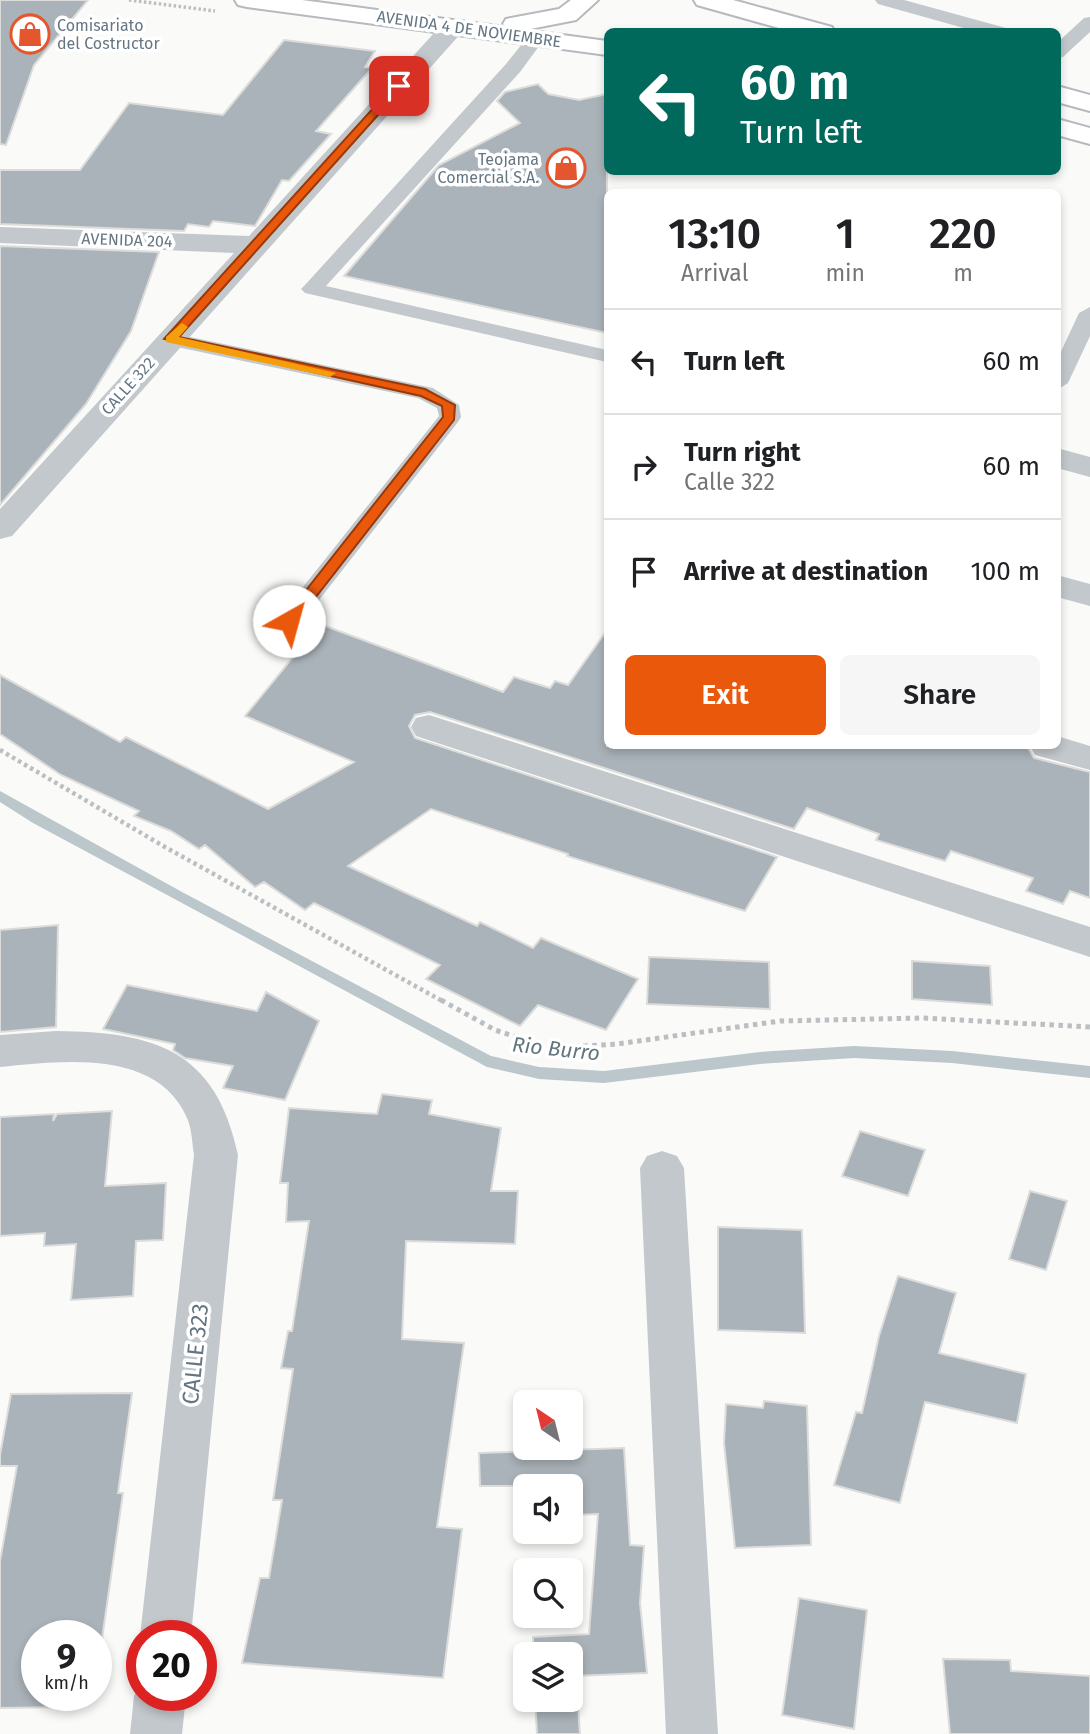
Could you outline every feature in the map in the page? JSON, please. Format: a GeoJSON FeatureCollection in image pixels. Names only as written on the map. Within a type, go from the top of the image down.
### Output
{"type":"FeatureCollection","features":[{"type":"Feature","properties":{"kind":"main road","name":"AVENIDA 4 DE NOVIEMBRE"},"geometry":{"type":"LineString","coordinates":[[247,0],[604,48]]}},
{"type":"Feature","properties":{"kind":"main road"},"geometry":{"type":"LineString","coordinates":[[453,26],[553,20],[577,9],[586,0]]}},
{"type":"Feature","properties":{"kind":"main road"},"geometry":{"type":"LineString","coordinates":[[706,0],[808,28]]}},
{"type":"Feature","properties":{"kind":"main road"},"geometry":{"type":"LineString","coordinates":[[1061,95],[1090,103]]}},
{"type":"Feature","properties":{"kind":"main road"},"geometry":{"type":"LineString","coordinates":[[1061,128],[1090,136]]}},
{"type":"Feature","properties":{"kind":"street","name":"CALLE 322"},"geometry":{"type":"LineString","coordinates":[[0,529],[453,26]]}},
{"type":"Feature","properties":{"kind":"street","name":"AVENIDA 204"},"geometry":{"type":"LineString","coordinates":[[0,235],[253,245]]}},
{"type":"Feature","properties":{"kind":"street"},"geometry":{"type":"LineString","coordinates":[[1061,459],[1090,467]]}},
{"type":"Feature","properties":{"kind":"street"},"geometry":{"type":"LineString","coordinates":[[1061,587],[1090,595]]}},
{"type":"Feature","properties":{"kind":"street"},"geometry":{"type":"LineString","coordinates":[[429,727],[1090,942]]}},
{"type":"Feature","properties":{"kind":"street"},"geometry":{"type":"LineString","coordinates":[[1058,749],[1090,758]]}},
{"type":"Feature","properties":{"kind":"street","name":"CALLE 323"},"geometry":{"type":"LineString","coordinates":[[0,1051],[63,1045],[110,1047],[149,1059],[185,1080],[206,1112],[216,1155],[168,1620]]}},
{"type":"Feature","properties":{"kind":"street"},"geometry":{"type":"LineString","coordinates":[[662,1168],[692,1734]]}},
{"type":"Feature","properties":{"kind":"street"},"geometry":{"type":"LineString","coordinates":[[156,1734],[158,1711]]}},
{"type":"Feature","properties":{"kind":"lane"},"geometry":{"type":"LineString","coordinates":[[884,0],[986,28]]}},
{"type":"Feature","properties":{"kind":"lane"},"geometry":{"type":"LineString","coordinates":[[1061,48],[1090,22]]}},
{"type":"Feature","properties":{"kind":"lane"},"geometry":{"type":"LineString","coordinates":[[536,38],[507,74],[312,289],[604,355]]}},
{"type":"Feature","properties":{"kind":"lane"},"geometry":{"type":"LineString","coordinates":[[1061,375],[1090,313]]}},
{"type":"Feature","properties":{"kind":"lane"},"geometry":{"type":"LineString","coordinates":[[171,339],[425,393],[448,405],[450,417],[289,621]]}},
{"type":"Feature","properties":{"kind":"path"},"geometry":{"type":"LineString","coordinates":[[0,750],[165,847],[495,1030],[551,1048],[617,1044],[780,1021],[922,1018],[1090,1027]]}},
{"type":"Feature","properties":{"kind":"building","name":"Comisariato del Costructor"},"geometry":{"type":"Polygon","coordinates":[[[0,0],[88,0],[34,65],[6,145],[0,144],[0,0]]]}},
{"type":"Feature","properties":{"kind":"building"},"geometry":{"type":"Polygon","coordinates":[[[284,40],[375,51],[365,67],[372,68],[316,131],[331,134],[289,181],[282,180],[255,226],[213,221],[209,227],[188,224],[184,231],[0,224],[0,170],[80,170],[129,103],[223,115],[284,40]]]}},
{"type":"Feature","properties":{"kind":"building"},"geometry":{"type":"Polygon","coordinates":[[[538,84],[548,94],[579,100],[604,95],[604,175],[607,175],[607,189],[604,189],[604,332],[344,276],[439,165],[520,123],[497,101],[505,92],[538,84]]]}},
{"type":"Feature","properties":{"kind":"building"},"geometry":{"type":"Polygon","coordinates":[[[0,246],[159,252],[131,331],[86,404],[0,505],[0,246]]]}},
{"type":"Feature","properties":{"kind":"building"},"geometry":{"type":"Polygon","coordinates":[[[320,624],[503,692],[514,677],[550,688],[555,681],[568,685],[604,634],[604,749],[1029,749],[1034,758],[1090,772],[1090,898],[1070,891],[1063,904],[1026,891],[1033,878],[951,851],[945,861],[876,840],[879,834],[807,808],[794,829],[430,712],[415,715],[409,726],[415,738],[777,857],[745,911],[567,856],[568,854],[431,809],[348,866],[477,926],[480,922],[533,948],[541,938],[638,979],[606,1030],[538,1005],[520,1026],[426,979],[440,965],[314,903],[305,910],[264,882],[255,887],[205,845],[199,849],[171,831],[134,816],[139,811],[61,775],[0,734],[0,675],[120,742],[126,737],[268,809],[354,762],[245,716],[320,624]]]}},
{"type":"Feature","properties":{"kind":"building"},"geometry":{"type":"Polygon","coordinates":[[[58,925],[56,1027],[0,1032],[0,930],[58,925]]]}},
{"type":"Feature","properties":{"kind":"building"},"geometry":{"type":"Polygon","coordinates":[[[649,957],[769,962],[770,1009],[647,1004],[649,957]]]}},
{"type":"Feature","properties":{"kind":"building"},"geometry":{"type":"Polygon","coordinates":[[[912,961],[990,966],[992,1005],[912,999],[912,961]]]}},
{"type":"Feature","properties":{"kind":"building"},"geometry":{"type":"Polygon","coordinates":[[[127,985],[257,1011],[266,992],[319,1021],[285,1100],[223,1088],[233,1066],[185,1058],[173,1050],[175,1044],[103,1029],[127,985]]]}},
{"type":"Feature","properties":{"kind":"building"},"geometry":{"type":"Polygon","coordinates":[[[382,1094],[432,1100],[429,1114],[501,1128],[491,1191],[518,1191],[515,1244],[406,1241],[402,1339],[464,1343],[437,1527],[462,1529],[443,1678],[242,1663],[260,1578],[269,1578],[282,1500],[273,1500],[293,1369],[281,1368],[288,1331],[292,1331],[309,1221],[286,1222],[288,1183],[280,1183],[289,1108],[377,1114],[382,1094]]]}},
{"type":"Feature","properties":{"kind":"building"},"geometry":{"type":"Polygon","coordinates":[[[112,1111],[105,1186],[166,1183],[163,1240],[136,1241],[133,1296],[71,1300],[76,1244],[44,1246],[45,1233],[0,1236],[0,1117],[54,1114],[53,1121],[57,1114],[112,1111]]]}},
{"type":"Feature","properties":{"kind":"building"},"geometry":{"type":"Polygon","coordinates":[[[860,1131],[925,1150],[908,1196],[842,1176],[860,1131]]]}},
{"type":"Feature","properties":{"kind":"building"},"geometry":{"type":"Polygon","coordinates":[[[1030,1191],[1067,1201],[1046,1270],[1009,1259],[1030,1191]]]}},
{"type":"Feature","properties":{"kind":"building"},"geometry":{"type":"Polygon","coordinates":[[[718,1227],[802,1230],[805,1333],[718,1330],[718,1227]]]}},
{"type":"Feature","properties":{"kind":"building"},"geometry":{"type":"Polygon","coordinates":[[[898,1276],[956,1293],[939,1353],[1026,1374],[1017,1423],[925,1402],[900,1503],[834,1485],[856,1412],[862,1413],[879,1336],[898,1276]]]}},
{"type":"Feature","properties":{"kind":"building"},"geometry":{"type":"Polygon","coordinates":[[[132,1393],[118,1493],[123,1493],[105,1620],[21,1620],[21,1708],[0,1708],[0,1561],[17,1466],[0,1466],[0,1455],[11,1394],[132,1393]]]}},
{"type":"Feature","properties":{"kind":"building"},"geometry":{"type":"Polygon","coordinates":[[[764,1401],[807,1406],[811,1545],[735,1548],[724,1443],[726,1404],[763,1408],[764,1401]]]}},
{"type":"Feature","properties":{"kind":"building"},"geometry":{"type":"Polygon","coordinates":[[[624,1448],[630,1545],[644,1546],[640,1603],[647,1673],[583,1676],[583,1642],[533,1642],[533,1637],[589,1634],[598,1514],[583,1515],[583,1474],[513,1474],[513,1486],[480,1486],[479,1453],[513,1452],[513,1460],[583,1460],[583,1449],[624,1448]]]}},
{"type":"Feature","properties":{"kind":"building"},"geometry":{"type":"Polygon","coordinates":[[[799,1598],[867,1610],[854,1729],[782,1715],[799,1598]]]}},
{"type":"Feature","properties":{"kind":"building"},"geometry":{"type":"Polygon","coordinates":[[[943,1659],[1010,1660],[1011,1671],[1090,1676],[1090,1734],[950,1734],[943,1659]]]}},
{"type":"Feature","properties":{"kind":"building"},"geometry":{"type":"Polygon","coordinates":[[[536,1712],[578,1712],[580,1734],[537,1734],[536,1712]]]}},
{"type":"Feature","properties":{"kind":"waterway","name":"Rio Burro"},"geometry":{"type":"LineString","coordinates":[[0,796],[38,820],[177,896],[487,1061],[539,1073],[604,1077],[760,1058],[854,1052],[952,1057],[1090,1072]]}},
{"type":"Feature","properties":{"kind":"slow traffic"},"geometry":{"type":"LineString","coordinates":[[182,327],[171,339],[330,373]]}},
{"type":"Feature","properties":{"kind":"place","name":"Comisariato del Costructor"},"geometry":{"type":"Point","coordinates":[30,34]}},
{"type":"Feature","properties":{"kind":"place","name":"Teojama Comercial S.A."},"geometry":{"type":"Point","coordinates":[566,168]}},
{"type":"Feature","properties":{"kind":"route"},"geometry":{"type":"LineString","coordinates":[[289,621],[450,417],[448,405],[425,393],[171,339],[399,86]]}}]}
